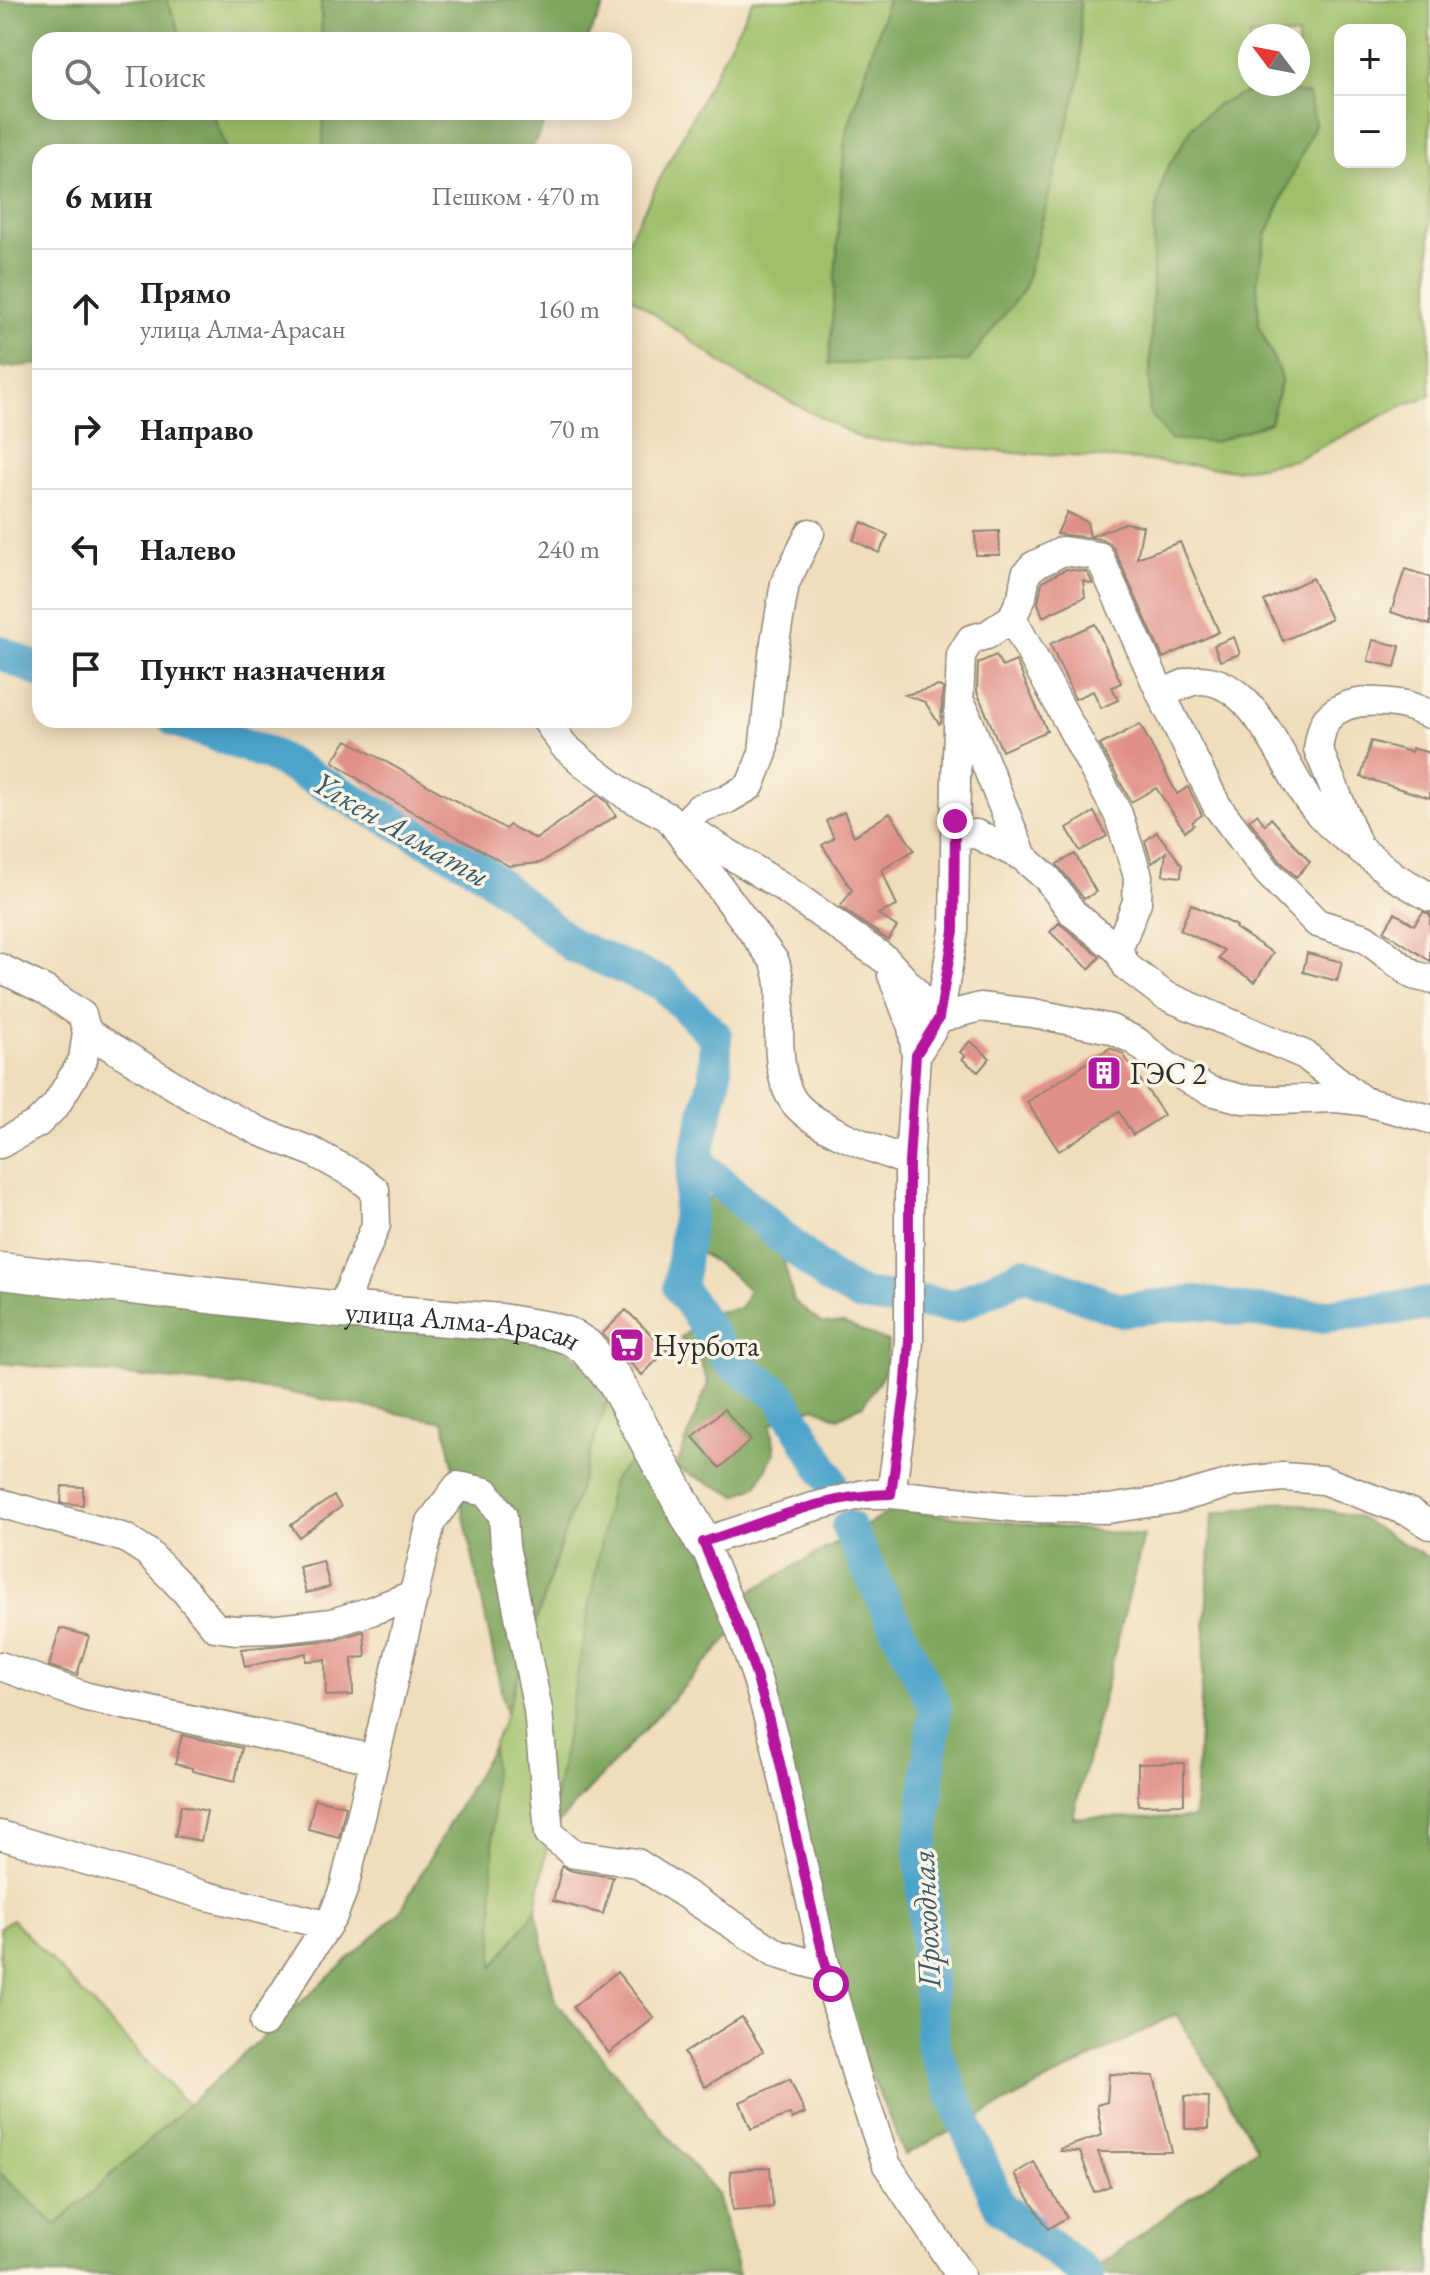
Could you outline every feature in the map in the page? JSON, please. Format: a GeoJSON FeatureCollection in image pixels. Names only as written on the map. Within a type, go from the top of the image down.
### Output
{"type":"FeatureCollection","features":[{"type":"Feature","properties":{"kind":"main road","name":"улица Алма-Арасан"},"geometry":{"type":"LineString","coordinates":[[0,1271],[341,1310],[522,1325],[569,1336],[585,1346],[614,1379],[703,1542]]}},
{"type":"Feature","properties":{"kind":"street"},"geometry":{"type":"LineString","coordinates":[[675,821],[699,808],[726,800],[750,786],[763,753],[773,654],[785,583],[810,533]]}},
{"type":"Feature","properties":{"kind":"street"},"geometry":{"type":"LineString","coordinates":[[916,1055],[939,1018],[954,931],[961,655],[971,639],[987,635],[1012,618],[1022,597],[1026,574],[1033,566],[1063,551],[1099,556],[1161,694],[1217,806],[1268,873],[1317,923],[1365,938],[1413,975],[1430,979]]}},
{"type":"Feature","properties":{"kind":"street"},"geometry":{"type":"LineString","coordinates":[[1012,618],[1118,814],[1138,876],[1137,902],[1118,950]]}},
{"type":"Feature","properties":{"kind":"street"},"geometry":{"type":"LineString","coordinates":[[1161,694],[1197,680],[1218,682],[1239,695],[1263,725],[1309,800],[1336,832],[1395,877],[1430,897]]}},
{"type":"Feature","properties":{"kind":"street"},"geometry":{"type":"LineString","coordinates":[[958,695],[1023,857]]}},
{"type":"Feature","properties":{"kind":"street"},"geometry":{"type":"LineString","coordinates":[[1359,848],[1318,749],[1326,720],[1342,707],[1369,701],[1402,704],[1430,714]]}},
{"type":"Feature","properties":{"kind":"street"},"geometry":{"type":"LineString","coordinates":[[552,728],[564,746],[626,795],[781,886],[886,960],[939,1018]]}},
{"type":"Feature","properties":{"kind":"street"},"geometry":{"type":"LineString","coordinates":[[675,821],[775,962],[780,986],[782,1063],[794,1102],[818,1122],[856,1142],[909,1162]]}},
{"type":"Feature","properties":{"kind":"street"},"geometry":{"type":"LineString","coordinates":[[955,835],[976,834],[1023,857],[1048,879],[1073,913],[1118,950],[1127,967],[1164,995],[1305,1055],[1363,1101]]}},
{"type":"Feature","properties":{"kind":"street"},"geometry":{"type":"LineString","coordinates":[[878,1494],[905,1394],[909,1340],[909,1162],[916,1055],[912,1027],[886,960]]}},
{"type":"Feature","properties":{"kind":"street"},"geometry":{"type":"LineString","coordinates":[[0,968],[47,991],[82,1015],[87,1032],[83,1060],[56,1105],[38,1123],[0,1144]]}},
{"type":"Feature","properties":{"kind":"street"},"geometry":{"type":"LineString","coordinates":[[939,1018],[980,1007],[1033,1013],[1111,1029],[1136,1041],[1187,1079],[1211,1091],[1242,1099],[1363,1101],[1430,1119]]}},
{"type":"Feature","properties":{"kind":"street"},"geometry":{"type":"LineString","coordinates":[[87,1032],[198,1100],[261,1132],[313,1152],[357,1176],[375,1190],[376,1225],[341,1310]]}},
{"type":"Feature","properties":{"kind":"street"},"geometry":{"type":"LineString","coordinates":[[1316,1098],[1326,1091],[1327,1081],[1318,1065]]}},
{"type":"Feature","properties":{"kind":"street"},"geometry":{"type":"LineString","coordinates":[[703,1542],[809,1508],[878,1494],[1021,1508],[1108,1509],[1175,1499],[1235,1482],[1283,1477],[1323,1480],[1411,1513],[1430,1525]]}},
{"type":"Feature","properties":{"kind":"street"},"geometry":{"type":"LineString","coordinates":[[264,2023],[333,1916],[344,1888],[431,1522],[458,1486],[486,1492],[503,1516],[505,1546],[538,1710],[549,1833],[574,1854],[637,1863],[778,1954],[826,1968]]}},
{"type":"Feature","properties":{"kind":"street"},"geometry":{"type":"LineString","coordinates":[[0,1503],[125,1538],[147,1552],[215,1627],[235,1630],[332,1623],[415,1594]]}},
{"type":"Feature","properties":{"kind":"street","name":"улица Алма-Арасан"},"geometry":{"type":"LineString","coordinates":[[703,1542],[757,1679],[775,1742],[826,1968],[858,2081],[887,2165],[960,2275]]}},
{"type":"Feature","properties":{"kind":"street"},"geometry":{"type":"LineString","coordinates":[[0,1666],[87,1697],[374,1759]]}},
{"type":"Feature","properties":{"kind":"street"},"geometry":{"type":"LineString","coordinates":[[0,1835],[207,1896],[326,1925]]}},
{"type":"Feature","properties":{"kind":"green space"},"geometry":{"type":"Polygon","coordinates":[[[0,0],[167,0],[180,32],[32,32],[32,120],[215,120],[225,144],[32,144],[32,365],[0,368],[0,0]]]}},
{"type":"Feature","properties":{"kind":"green space"},"geometry":{"type":"Polygon","coordinates":[[[167,0],[321,0],[322,32],[180,32],[167,0]]]}},
{"type":"Feature","properties":{"kind":"green space"},"geometry":{"type":"Polygon","coordinates":[[[321,0],[607,0],[591,32],[322,32],[321,0]]]}},
{"type":"Feature","properties":{"kind":"green space"},"geometry":{"type":"Polygon","coordinates":[[[753,0],[888,0],[845,138],[830,364],[967,361],[1081,74],[1080,0],[1430,0],[1430,396],[1404,405],[1295,460],[1235,470],[862,439],[737,374],[632,298],[632,233],[753,0]],[[1315,124],[1149,411],[1282,379],[1259,326],[1257,282],[1266,235],[1315,124]]]}},
{"type":"Feature","properties":{"kind":"green space"},"geometry":{"type":"Polygon","coordinates":[[[888,0],[1080,0],[1081,74],[1024,289],[968,361],[829,364],[845,138],[888,0]]]}},
{"type":"Feature","properties":{"kind":"green space"},"geometry":{"type":"Polygon","coordinates":[[[1238,96],[1309,96],[1315,124],[1266,235],[1257,282],[1259,326],[1282,379],[1270,422],[1215,442],[1169,439],[1149,411],[1154,223],[1164,174],[1193,126],[1218,104],[1238,96]]]}},
{"type":"Feature","properties":{"kind":"green space"},"geometry":{"type":"Polygon","coordinates":[[[215,120],[323,120],[323,144],[225,144],[215,120]]]}},
{"type":"Feature","properties":{"kind":"green space"},"geometry":{"type":"Polygon","coordinates":[[[323,120],[546,120],[534,144],[323,144],[323,120]]]}},
{"type":"Feature","properties":{"kind":"green space"},"geometry":{"type":"Polygon","coordinates":[[[705,1197],[721,1198],[783,1258],[794,1301],[821,1323],[843,1323],[888,1342],[886,1370],[863,1405],[838,1418],[815,1407],[771,1424],[775,1452],[757,1486],[737,1496],[676,1468],[708,1383],[700,1362],[680,1338],[717,1312],[741,1308],[749,1290],[692,1247],[705,1197]]]}},
{"type":"Feature","properties":{"kind":"green space"},"geometry":{"type":"Polygon","coordinates":[[[0,1271],[522,1325],[614,1379],[506,1714],[444,1422],[276,1390],[0,1363],[0,1271]]]}},
{"type":"Feature","properties":{"kind":"green space"},"geometry":{"type":"Polygon","coordinates":[[[614,1379],[649,1443],[612,1481],[536,1910],[493,1968],[493,1746],[614,1379]]]}},
{"type":"Feature","properties":{"kind":"green space"},"geometry":{"type":"Polygon","coordinates":[[[649,1443],[730,1603],[893,1510],[1144,1536],[1073,1817],[1194,1818],[1212,1514],[1284,1501],[1358,1517],[1430,1559],[1430,2275],[1087,2275],[1257,2148],[1176,2014],[905,2155],[826,1968],[738,1628],[549,1833],[612,1480],[649,1443]]]}},
{"type":"Feature","properties":{"kind":"green space"},"geometry":{"type":"Polygon","coordinates":[[[493,1746],[493,1967],[536,1910],[555,2001],[717,2194],[739,2275],[0,2275],[0,2173],[56,2225],[399,1913],[493,1746]]]}},
{"type":"Feature","properties":{"kind":"green space"},"geometry":{"type":"Polygon","coordinates":[[[12,1919],[188,2105],[56,2225],[0,2173],[0,1927],[12,1919]]]}},
{"type":"Feature","properties":{"kind":"building"},"geometry":{"type":"Polygon","coordinates":[[[1067,512],[1087,522],[1090,537],[1125,523],[1143,526],[1137,558],[1180,542],[1219,632],[1163,658],[1110,543],[1101,539],[1057,534],[1067,512]]]}},
{"type":"Feature","properties":{"kind":"building"},"geometry":{"type":"Polygon","coordinates":[[[862,522],[888,535],[879,553],[853,540],[862,522]]]}},
{"type":"Feature","properties":{"kind":"building"},"geometry":{"type":"Polygon","coordinates":[[[999,531],[1000,555],[976,555],[975,532],[999,531]]]}},
{"type":"Feature","properties":{"kind":"building"},"geometry":{"type":"Polygon","coordinates":[[[1066,569],[1087,572],[1093,584],[1083,581],[1085,597],[1043,617],[1038,603],[1042,582],[1066,569]]]}},
{"type":"Feature","properties":{"kind":"building"},"geometry":{"type":"Polygon","coordinates":[[[1405,569],[1430,577],[1430,625],[1391,612],[1405,569]]]}},
{"type":"Feature","properties":{"kind":"building"},"geometry":{"type":"Polygon","coordinates":[[[1312,578],[1331,619],[1283,641],[1264,601],[1312,578]]]}},
{"type":"Feature","properties":{"kind":"building"},"geometry":{"type":"Polygon","coordinates":[[[1095,624],[1121,683],[1112,687],[1118,700],[1101,708],[1093,691],[1075,699],[1050,644],[1095,624]]]}},
{"type":"Feature","properties":{"kind":"building"},"geometry":{"type":"Polygon","coordinates":[[[1234,637],[1240,654],[1220,661],[1214,645],[1234,637]]]}},
{"type":"Feature","properties":{"kind":"building"},"geometry":{"type":"Polygon","coordinates":[[[1373,640],[1400,646],[1395,667],[1368,661],[1373,640]]]}},
{"type":"Feature","properties":{"kind":"building"},"geometry":{"type":"Polygon","coordinates":[[[996,655],[1002,667],[1016,661],[1047,731],[1002,751],[977,692],[978,663],[996,655]]]}},
{"type":"Feature","properties":{"kind":"building"},"geometry":{"type":"Polygon","coordinates":[[[939,686],[943,688],[939,724],[925,702],[905,695],[939,686]]]}},
{"type":"Feature","properties":{"kind":"building"},"geometry":{"type":"Polygon","coordinates":[[[1140,724],[1177,794],[1188,787],[1202,815],[1185,831],[1156,788],[1131,802],[1100,745],[1140,724]]]}},
{"type":"Feature","properties":{"kind":"building"},"geometry":{"type":"Polygon","coordinates":[[[347,740],[506,829],[509,825],[536,839],[598,795],[616,816],[540,863],[509,866],[374,790],[333,761],[347,740]]]}},
{"type":"Feature","properties":{"kind":"building"},"geometry":{"type":"Polygon","coordinates":[[[1371,741],[1411,752],[1412,748],[1430,753],[1430,798],[1361,777],[1371,741]]]}},
{"type":"Feature","properties":{"kind":"building"},"geometry":{"type":"Polygon","coordinates":[[[844,812],[854,836],[890,813],[914,850],[882,870],[897,906],[878,914],[897,927],[888,940],[840,907],[852,890],[822,845],[834,838],[826,821],[844,812]]]}},
{"type":"Feature","properties":{"kind":"building"},"geometry":{"type":"Polygon","coordinates":[[[1094,812],[1107,836],[1080,851],[1067,828],[1094,812]]]}},
{"type":"Feature","properties":{"kind":"building"},"geometry":{"type":"Polygon","coordinates":[[[1257,814],[1265,825],[1271,818],[1310,862],[1296,877],[1249,820],[1257,814]]]}},
{"type":"Feature","properties":{"kind":"building"},"geometry":{"type":"Polygon","coordinates":[[[1157,832],[1182,865],[1181,877],[1163,875],[1166,852],[1152,863],[1145,841],[1157,832]]]}},
{"type":"Feature","properties":{"kind":"building"},"geometry":{"type":"Polygon","coordinates":[[[1075,854],[1096,892],[1084,899],[1057,864],[1075,854]]]}},
{"type":"Feature","properties":{"kind":"building"},"geometry":{"type":"Polygon","coordinates":[[[1191,904],[1236,926],[1273,953],[1255,982],[1219,959],[1224,950],[1180,930],[1191,904]]]}},
{"type":"Feature","properties":{"kind":"building"},"geometry":{"type":"Polygon","coordinates":[[[1423,912],[1430,914],[1430,961],[1384,931],[1395,913],[1414,925],[1423,912]]]}},
{"type":"Feature","properties":{"kind":"building"},"geometry":{"type":"Polygon","coordinates":[[[1059,923],[1100,957],[1089,969],[1050,932],[1059,923]]]}},
{"type":"Feature","properties":{"kind":"building"},"geometry":{"type":"Polygon","coordinates":[[[1307,953],[1342,962],[1337,981],[1303,972],[1307,953]]]}},
{"type":"Feature","properties":{"kind":"building"},"geometry":{"type":"Polygon","coordinates":[[[970,1041],[990,1058],[978,1072],[962,1059],[965,1056],[960,1052],[970,1041]]]}},
{"type":"Feature","properties":{"kind":"building","name":"ГЭС 2"},"geometry":{"type":"Polygon","coordinates":[[[1110,1048],[1123,1054],[1164,1115],[1133,1135],[1119,1112],[1059,1151],[1027,1102],[1110,1048]]]}},
{"type":"Feature","properties":{"kind":"building"},"geometry":{"type":"Polygon","coordinates":[[[626,1310],[667,1350],[642,1375],[602,1334],[626,1310]]]}},
{"type":"Feature","properties":{"kind":"building"},"geometry":{"type":"Polygon","coordinates":[[[724,1409],[751,1440],[720,1468],[693,1437],[724,1409]]]}},
{"type":"Feature","properties":{"kind":"building"},"geometry":{"type":"Polygon","coordinates":[[[62,1486],[83,1487],[83,1505],[61,1503],[62,1486]]]}},
{"type":"Feature","properties":{"kind":"building"},"geometry":{"type":"Polygon","coordinates":[[[334,1496],[341,1507],[299,1537],[291,1525],[334,1496]]]}},
{"type":"Feature","properties":{"kind":"building"},"geometry":{"type":"Polygon","coordinates":[[[323,1561],[330,1587],[306,1593],[299,1567],[323,1561]]]}},
{"type":"Feature","properties":{"kind":"building"},"geometry":{"type":"Polygon","coordinates":[[[60,1628],[89,1636],[77,1675],[49,1666],[60,1628]]]}},
{"type":"Feature","properties":{"kind":"building"},"geometry":{"type":"Polygon","coordinates":[[[364,1631],[366,1657],[352,1658],[353,1695],[326,1696],[325,1660],[306,1661],[306,1653],[245,1667],[241,1649],[334,1640],[364,1631]]]}},
{"type":"Feature","properties":{"kind":"building"},"geometry":{"type":"Polygon","coordinates":[[[182,1735],[242,1748],[235,1781],[175,1764],[182,1735]]]}},
{"type":"Feature","properties":{"kind":"building"},"geometry":{"type":"Polygon","coordinates":[[[1184,1763],[1184,1804],[1138,1805],[1138,1764],[1184,1763]]]}},
{"type":"Feature","properties":{"kind":"building"},"geometry":{"type":"Polygon","coordinates":[[[315,1799],[346,1806],[339,1837],[308,1829],[315,1799]]]}},
{"type":"Feature","properties":{"kind":"building"},"geometry":{"type":"Polygon","coordinates":[[[181,1805],[207,1811],[201,1841],[175,1836],[181,1805]]]}},
{"type":"Feature","properties":{"kind":"building"},"geometry":{"type":"Polygon","coordinates":[[[562,1866],[572,1871],[613,1877],[603,1914],[553,1901],[562,1866]]]}},
{"type":"Feature","properties":{"kind":"building"},"geometry":{"type":"Polygon","coordinates":[[[617,1972],[654,2018],[609,2053],[573,2007],[617,1972]]]}},
{"type":"Feature","properties":{"kind":"building"},"geometry":{"type":"Polygon","coordinates":[[[742,2017],[763,2051],[705,2087],[684,2053],[742,2017]]]}},
{"type":"Feature","properties":{"kind":"building"},"geometry":{"type":"Polygon","coordinates":[[[1109,2074],[1154,2076],[1172,2152],[1098,2152],[1110,2186],[1094,2192],[1080,2152],[1060,2149],[1102,2135],[1097,2105],[1107,2102],[1109,2074]]]}},
{"type":"Feature","properties":{"kind":"building"},"geometry":{"type":"Polygon","coordinates":[[[790,2079],[805,2113],[792,2119],[790,2114],[751,2129],[740,2102],[790,2079]]]}},
{"type":"Feature","properties":{"kind":"building"},"geometry":{"type":"Polygon","coordinates":[[[1185,2096],[1209,2097],[1208,2129],[1185,2129],[1185,2096]]]}},
{"type":"Feature","properties":{"kind":"building"},"geometry":{"type":"Polygon","coordinates":[[[1034,2162],[1067,2217],[1048,2229],[1014,2174],[1034,2162]]]}},
{"type":"Feature","properties":{"kind":"building"},"geometry":{"type":"Polygon","coordinates":[[[770,2167],[773,2207],[733,2210],[730,2171],[770,2167]]]}},
{"type":"Feature","properties":{"kind":"waterway","name":"Үлкен Алматы"},"geometry":{"type":"LineString","coordinates":[[0,652],[32,667]]}},
{"type":"Feature","properties":{"kind":"waterway","name":"Үлкен Алматы"},"geometry":{"type":"LineString","coordinates":[[197,728],[269,754],[480,869],[573,946],[663,984],[715,1036],[715,1078],[695,1160],[828,1277],[860,1295],[956,1306],[1025,1273],[1119,1310],[1198,1302],[1243,1310],[1320,1316],[1430,1304]]}},
{"type":"Feature","properties":{"kind":"waterway","name":"Проходная"},"geometry":{"type":"LineString","coordinates":[[695,1160],[680,1288],[729,1361],[780,1395],[830,1480]]}},
{"type":"Feature","properties":{"kind":"waterway","name":"Проходная"},"geometry":{"type":"LineString","coordinates":[[848,1527],[935,1707],[921,1850],[933,2047],[1000,2207],[1087,2275]]}},
{"type":"Feature","properties":{"kind":"place","name":"ГЭС 2"},"geometry":{"type":"Point","coordinates":[1104,1073]}},
{"type":"Feature","properties":{"kind":"place","name":"Нурбота"},"geometry":{"type":"Point","coordinates":[627,1345]}},
{"type":"Feature","properties":{"kind":"route"},"geometry":{"type":"LineString","coordinates":[[831,1984],[775,1742],[757,1679],[703,1542],[809,1508],[864,1494],[891,1494],[909,1340],[909,1162],[916,1055],[939,1018],[954,931],[955,821]]}}]}
